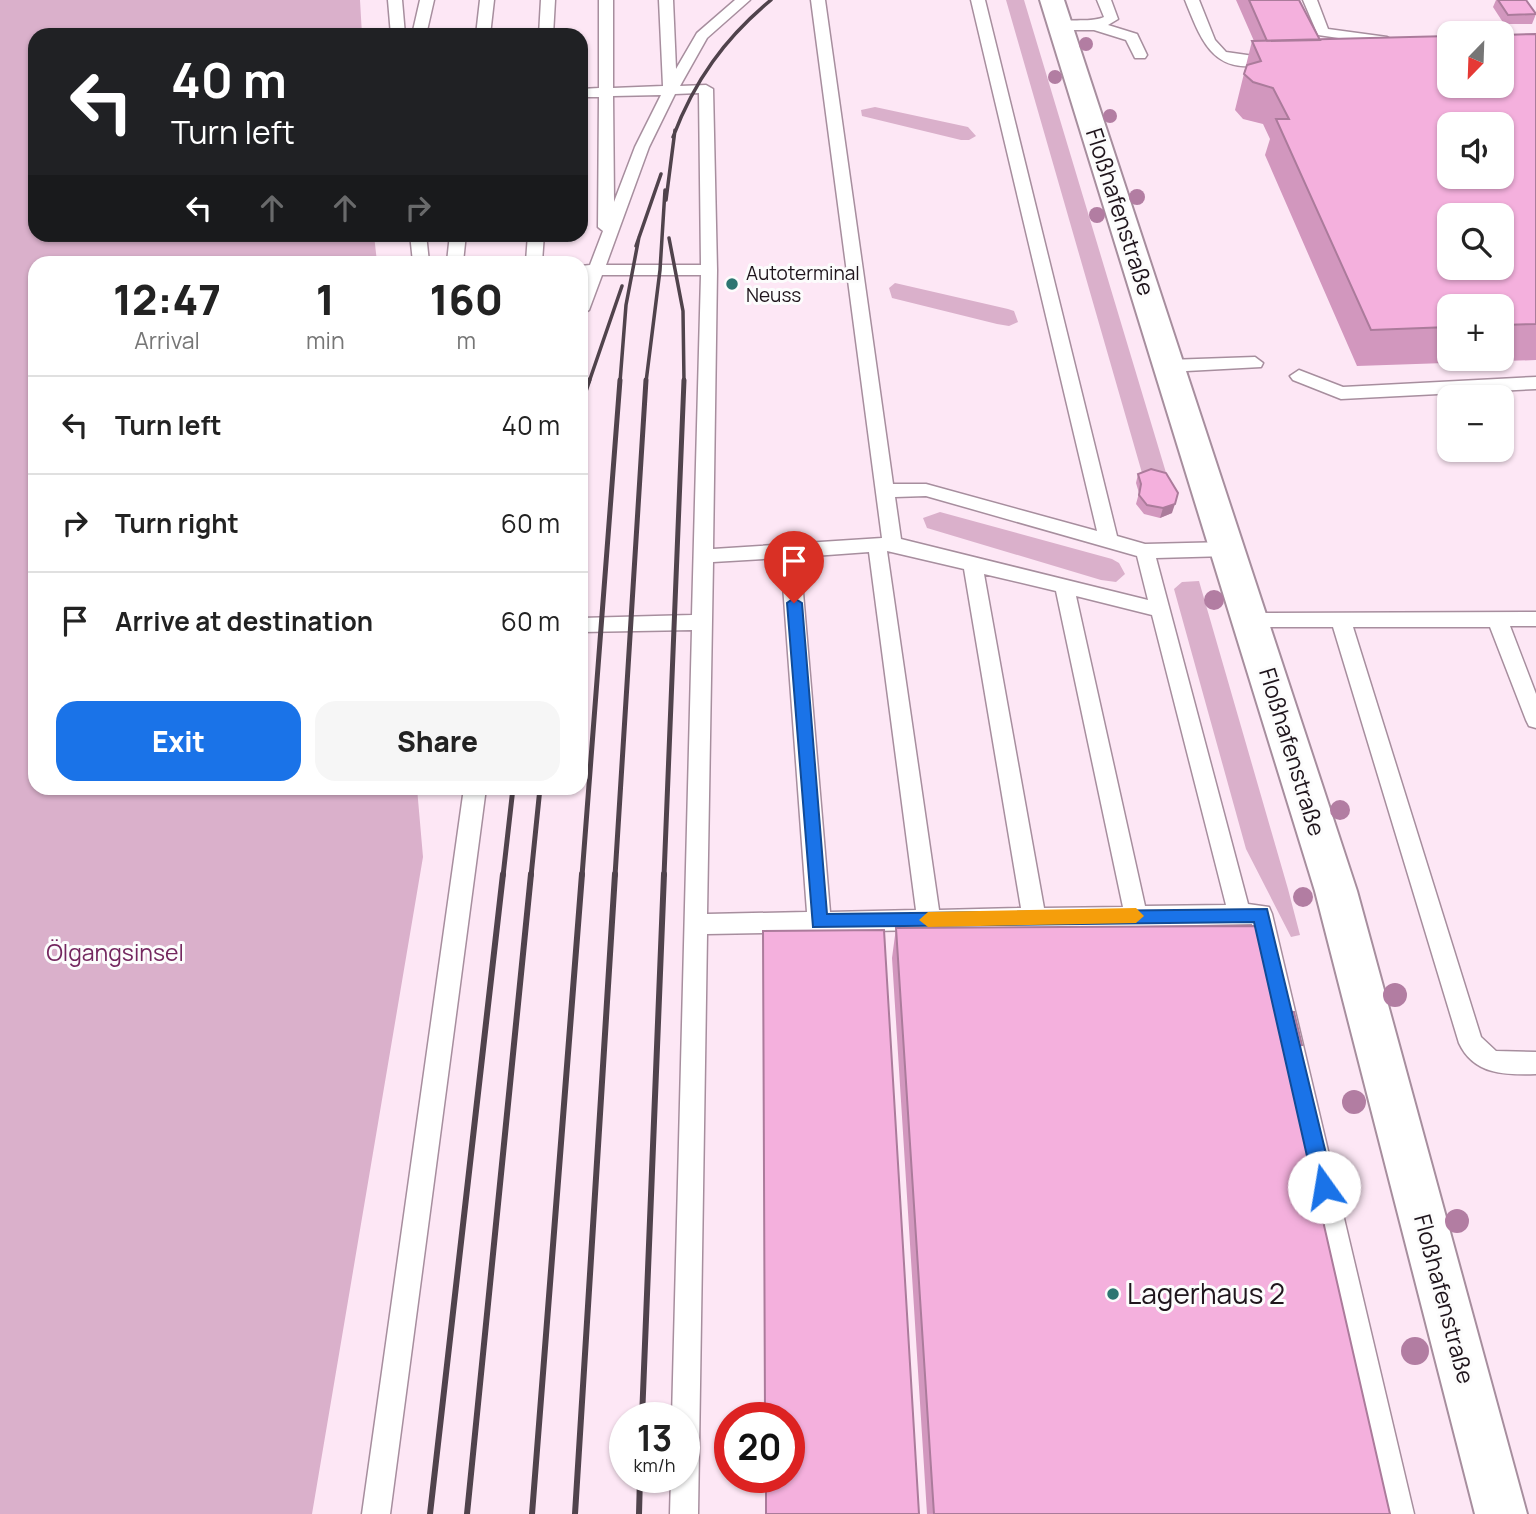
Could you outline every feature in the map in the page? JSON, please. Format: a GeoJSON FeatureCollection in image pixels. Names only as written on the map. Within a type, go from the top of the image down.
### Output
{"type":"FeatureCollection","features":[{"type":"Feature","properties":{"kind":"street","name":"Floßhafenstraße"},"geometry":{"type":"LineString","coordinates":[[1052,0],[1336,891],[1501,1514]]}},
{"type":"Feature","properties":{"kind":"lane"},"geometry":{"type":"LineString","coordinates":[[395,0],[397,28]]}},
{"type":"Feature","properties":{"kind":"lane"},"geometry":{"type":"LineString","coordinates":[[421,28],[427,0]]}},
{"type":"Feature","properties":{"kind":"lane"},"geometry":{"type":"LineString","coordinates":[[484,28],[487,0]]}},
{"type":"Feature","properties":{"kind":"lane"},"geometry":{"type":"LineString","coordinates":[[546,28],[548,0]]}},
{"type":"Feature","properties":{"kind":"lane"},"geometry":{"type":"LineString","coordinates":[[606,0],[606,240]]}},
{"type":"Feature","properties":{"kind":"lane"},"geometry":{"type":"LineString","coordinates":[[666,0],[670,91]]}},
{"type":"Feature","properties":{"kind":"lane"},"geometry":{"type":"LineString","coordinates":[[588,270],[606,240],[642,147],[670,91],[702,36],[743,0]]}},
{"type":"Feature","properties":{"kind":"lane"},"geometry":{"type":"LineString","coordinates":[[817,0],[885,491],[884,544],[929,920]]}},
{"type":"Feature","properties":{"kind":"lane"},"geometry":{"type":"LineString","coordinates":[[978,0],[1109,541]]}},
{"type":"Feature","properties":{"kind":"lane"},"geometry":{"type":"LineString","coordinates":[[1095,26],[1111,19],[1104,0]]}},
{"type":"Feature","properties":{"kind":"lane"},"geometry":{"type":"LineString","coordinates":[[1192,0],[1211,47],[1220,57],[1228,61],[1263,61]]}},
{"type":"Feature","properties":{"kind":"lane"},"geometry":{"type":"LineString","coordinates":[[1310,0],[1323,32],[1371,46],[1400,41]]}},
{"type":"Feature","properties":{"kind":"lane"},"geometry":{"type":"LineString","coordinates":[[1060,26],[1095,26],[1132,37],[1140,55]]}},
{"type":"Feature","properties":{"kind":"lane"},"geometry":{"type":"LineString","coordinates":[[588,93],[706,89],[709,270],[684,1514]]}},
{"type":"Feature","properties":{"kind":"lane"},"geometry":{"type":"LineString","coordinates":[[588,270],[709,270]]}},
{"type":"Feature","properties":{"kind":"lane"},"geometry":{"type":"LineString","coordinates":[[1168,366],[1255,363]]}},
{"type":"Feature","properties":{"kind":"lane"},"geometry":{"type":"LineString","coordinates":[[1299,376],[1341,393],[1536,383]]}},
{"type":"Feature","properties":{"kind":"lane"},"geometry":{"type":"LineString","coordinates":[[885,491],[926,491],[1145,551],[1228,549]]}},
{"type":"Feature","properties":{"kind":"lane"},"geometry":{"type":"LineString","coordinates":[[704,556],[884,544],[1160,610]]}},
{"type":"Feature","properties":{"kind":"lane"},"geometry":{"type":"LineString","coordinates":[[790,550],[819,921]]}},
{"type":"Feature","properties":{"kind":"lane"},"geometry":{"type":"LineString","coordinates":[[1145,551],[1240,915]]}},
{"type":"Feature","properties":{"kind":"lane"},"geometry":{"type":"LineString","coordinates":[[973,564],[1034,918]]}},
{"type":"Feature","properties":{"kind":"lane"},"geometry":{"type":"LineString","coordinates":[[1063,586],[1136,916]]}},
{"type":"Feature","properties":{"kind":"lane"},"geometry":{"type":"LineString","coordinates":[[1251,620],[1536,619]]}},
{"type":"Feature","properties":{"kind":"lane"},"geometry":{"type":"LineString","coordinates":[[1341,620],[1471,1043],[1480,1056],[1495,1063],[1536,1063]]}},
{"type":"Feature","properties":{"kind":"lane"},"geometry":{"type":"LineString","coordinates":[[1497,620],[1536,719]]}},
{"type":"Feature","properties":{"kind":"lane"},"geometry":{"type":"LineString","coordinates":[[588,625],[702,622]]}},
{"type":"Feature","properties":{"kind":"lane"},"geometry":{"type":"LineString","coordinates":[[376,1514],[473,795]]}},
{"type":"Feature","properties":{"kind":"lane"},"geometry":{"type":"LineString","coordinates":[[696,924],[1261,914],[1400,1514]]}},
{"type":"Feature","properties":{"kind":"green space","name":"Ölgangsinsel"},"geometry":{"type":"Polygon","coordinates":[[[0,0],[360,0],[362,28],[28,28],[28,242],[375,242],[376,256],[28,256],[28,795],[418,795],[423,857],[312,1514],[0,1514],[0,0]]]}},
{"type":"Feature","properties":{"kind":"green space"},"geometry":{"type":"Polygon","coordinates":[[[1006,0],[1024,0],[1167,476],[1159,479],[1142,473],[1006,0]]]}},
{"type":"Feature","properties":{"kind":"green space"},"geometry":{"type":"Polygon","coordinates":[[[875,107],[968,127],[976,136],[961,140],[862,116],[861,110],[875,107]]]}},
{"type":"Feature","properties":{"kind":"green space"},"geometry":{"type":"Polygon","coordinates":[[[895,283],[1008,309],[1014,311],[1018,322],[1009,326],[997,324],[892,298],[889,288],[895,283]]]}},
{"type":"Feature","properties":{"kind":"green space"},"geometry":{"type":"Polygon","coordinates":[[[940,512],[1112,559],[1119,563],[1125,574],[1116,582],[1101,580],[927,528],[923,518],[940,512]]]}},
{"type":"Feature","properties":{"kind":"green space"},"geometry":{"type":"Polygon","coordinates":[[[1199,581],[1300,935],[1291,937],[1246,849],[1174,589],[1182,582],[1199,581]]]}},
{"type":"Feature","properties":{"kind":"building"},"geometry":{"type":"Polygon","coordinates":[[[1249,0],[1299,0],[1320,40],[1267,41],[1249,0]]]}},
{"type":"Feature","properties":{"kind":"building"},"geometry":{"type":"Polygon","coordinates":[[[1498,0],[1526,0],[1536,14],[1508,15],[1498,0]]]}},
{"type":"Feature","properties":{"kind":"building"},"geometry":{"type":"Polygon","coordinates":[[[1536,34],[1536,324],[1514,325],[1514,294],[1437,294],[1437,327],[1371,330],[1276,119],[1289,119],[1273,88],[1253,82],[1244,74],[1247,65],[1261,61],[1252,41],[1437,36],[1437,98],[1514,98],[1514,35],[1536,34]]]}},
{"type":"Feature","properties":{"kind":"building"},"geometry":{"type":"Polygon","coordinates":[[[1151,469],[1166,473],[1178,493],[1175,504],[1163,508],[1147,505],[1139,495],[1141,484],[1138,474],[1151,469]]]}},
{"type":"Feature","properties":{"kind":"building","name":"Lagerhaus 2"},"geometry":{"type":"Polygon","coordinates":[[[1256,926],[1276,1011],[1294,1012],[1302,1045],[1283,1046],[1390,1514],[934,1514],[896,928],[1256,926]]]}},
{"type":"Feature","properties":{"kind":"building"},"geometry":{"type":"Polygon","coordinates":[[[884,930],[919,1514],[766,1514],[766,1493],[805,1493],[805,1402],[765,1402],[763,931],[884,930]]]}},
{"type":"Feature","properties":{"kind":"railway"},"geometry":{"type":"LineString","coordinates":[[675,133],[701,79],[725,45],[771,0]]}},
{"type":"Feature","properties":{"kind":"railway"},"geometry":{"type":"LineString","coordinates":[[666,200],[675,133]]}},
{"type":"Feature","properties":{"kind":"railway"},"geometry":{"type":"LineString","coordinates":[[673,137],[675,133]]}},
{"type":"Feature","properties":{"kind":"railway"},"geometry":{"type":"LineString","coordinates":[[639,238],[661,174]]}},
{"type":"Feature","properties":{"kind":"railway"},"geometry":{"type":"LineString","coordinates":[[646,382],[660,270],[665,190]]}},
{"type":"Feature","properties":{"kind":"railway"},"geometry":{"type":"LineString","coordinates":[[620,382],[626,305],[639,238]]}},
{"type":"Feature","properties":{"kind":"railway"},"geometry":{"type":"LineString","coordinates":[[636,246],[639,238]]}},
{"type":"Feature","properties":{"kind":"railway"},"geometry":{"type":"LineString","coordinates":[[669,238],[683,311],[684,381]]}},
{"type":"Feature","properties":{"kind":"railway"},"geometry":{"type":"LineString","coordinates":[[589,382],[622,286]]}},
{"type":"Feature","properties":{"kind":"railway"},"geometry":{"type":"LineString","coordinates":[[582,876],[620,380]]}},
{"type":"Feature","properties":{"kind":"railway"},"geometry":{"type":"LineString","coordinates":[[615,876],[646,380]]}},
{"type":"Feature","properties":{"kind":"railway"},"geometry":{"type":"LineString","coordinates":[[664,876],[684,381]]}},
{"type":"Feature","properties":{"kind":"railway"},"geometry":{"type":"LineString","coordinates":[[503,876],[512,795]]}},
{"type":"Feature","properties":{"kind":"railway"},"geometry":{"type":"LineString","coordinates":[[531,876],[539,795]]}},
{"type":"Feature","properties":{"kind":"railway"},"geometry":{"type":"LineString","coordinates":[[430,1514],[503,874]]}},
{"type":"Feature","properties":{"kind":"railway"},"geometry":{"type":"LineString","coordinates":[[467,1514],[531,874]]}},
{"type":"Feature","properties":{"kind":"railway"},"geometry":{"type":"LineString","coordinates":[[532,1514],[582,874]]}},
{"type":"Feature","properties":{"kind":"railway"},"geometry":{"type":"LineString","coordinates":[[575,1514],[615,874]]}},
{"type":"Feature","properties":{"kind":"railway"},"geometry":{"type":"LineString","coordinates":[[643,1402],[664,874]]}},
{"type":"Feature","properties":{"kind":"railway"},"geometry":{"type":"LineString","coordinates":[[639,1514],[640,1493]]}},
{"type":"Feature","properties":{"kind":"slow traffic"},"geometry":{"type":"LineString","coordinates":[[928,920],[1136,916]]}},
{"type":"Feature","properties":{"kind":"place","name":"Autoterminal Neuss"},"geometry":{"type":"Point","coordinates":[732,284]}},
{"type":"Feature","properties":{"kind":"place","name":"Lagerhaus 2"},"geometry":{"type":"Point","coordinates":[1113,1294]}},
{"type":"Feature","properties":{"kind":"route"},"geometry":{"type":"LineString","coordinates":[[794,603],[819,921],[1261,914],[1324,1187]]}}]}
